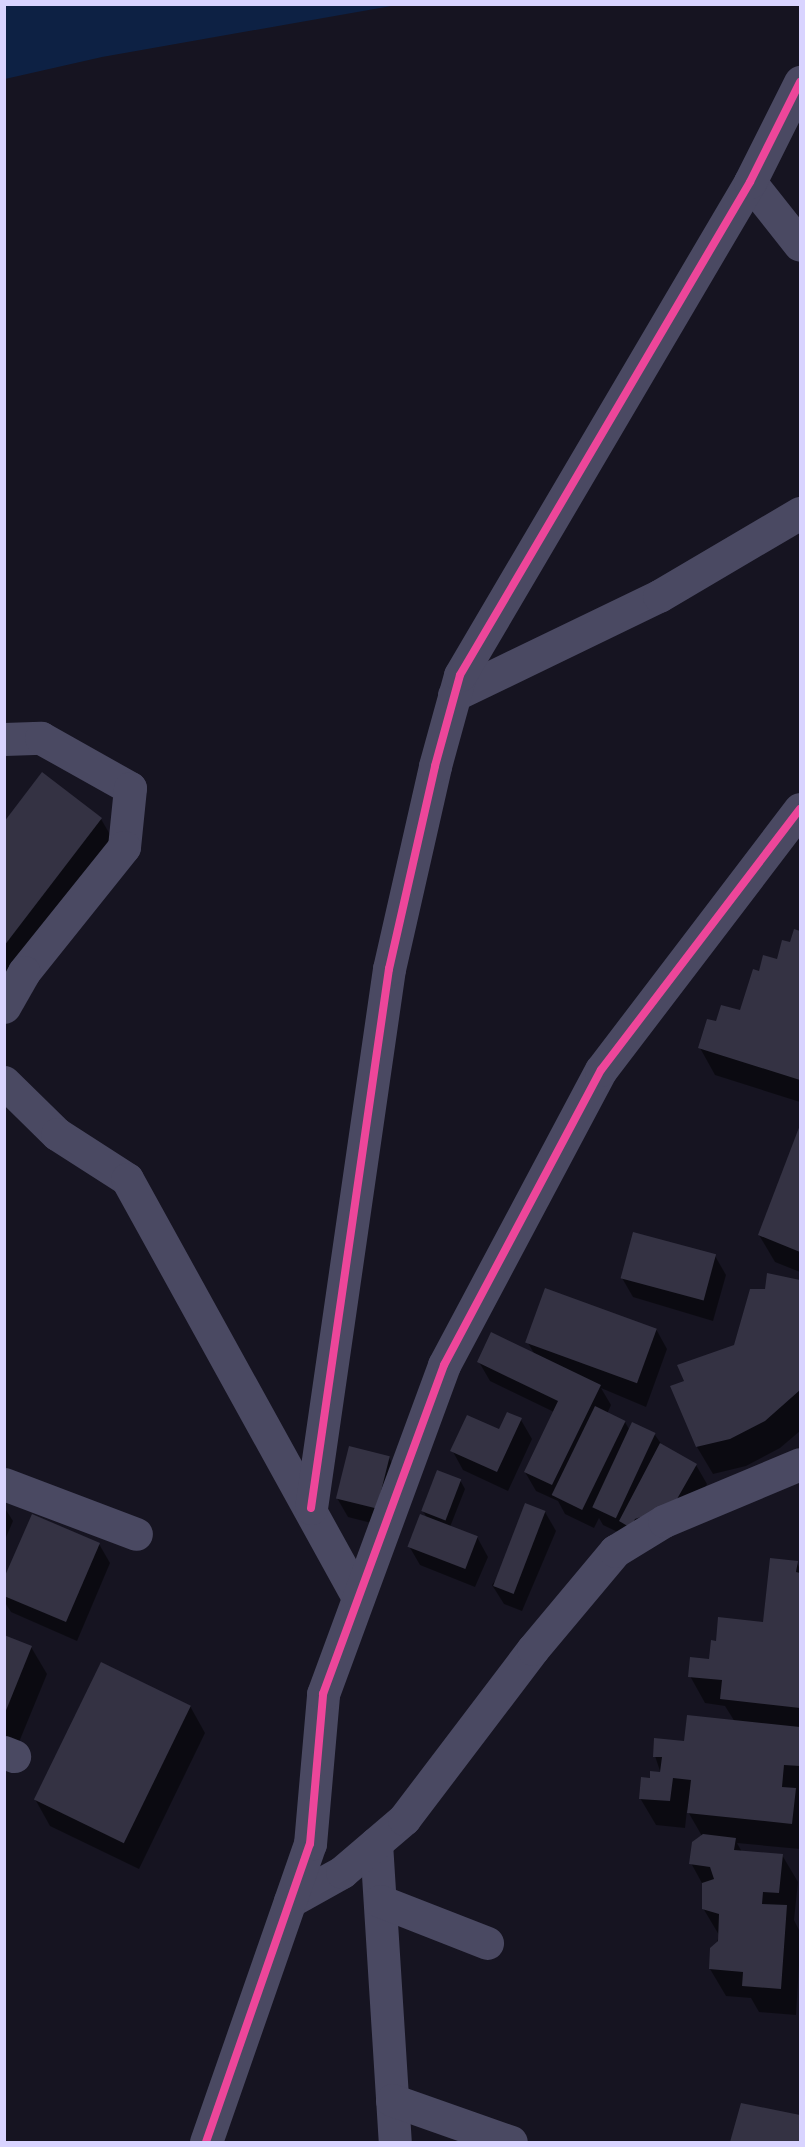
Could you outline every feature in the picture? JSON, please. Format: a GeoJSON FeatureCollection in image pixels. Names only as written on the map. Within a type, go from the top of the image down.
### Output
{"type":"FeatureCollection","features":[{"type":"Feature","properties":{"kind":"street"},"geometry":{"type":"LineString","coordinates":[[310,1508],[389,969],[460,675],[750,182],[801,82]]}},
{"type":"Feature","properties":{"kind":"street"},"geometry":{"type":"LineString","coordinates":[[750,182],[801,245]]}},
{"type":"Feature","properties":{"kind":"street"},"geometry":{"type":"LineString","coordinates":[[454,695],[659,596],[801,513]]}},
{"type":"Feature","properties":{"kind":"street"},"geometry":{"type":"LineString","coordinates":[[4,739],[41,738],[130,788],[124,847],[24,972],[4,1007]]}},
{"type":"Feature","properties":{"kind":"street"},"geometry":{"type":"LineString","coordinates":[[206,2142],[310,1844],[323,1694],[444,1365],[601,1070],[801,808]]}},
{"type":"Feature","properties":{"kind":"street"},"geometry":{"type":"LineString","coordinates":[[4,1082],[57,1134],[128,1179],[358,1598]]}},
{"type":"Feature","properties":{"kind":"street"},"geometry":{"type":"LineString","coordinates":[[290,1901],[342,1872],[404,1819],[533,1649],[615,1551],[664,1521],[801,1464]]}},
{"type":"Feature","properties":{"kind":"street"},"geometry":{"type":"LineString","coordinates":[[4,1484],[136,1534]]}},
{"type":"Feature","properties":{"kind":"street"},"geometry":{"type":"LineString","coordinates":[[376,1843],[395,2142]]}},
{"type":"Feature","properties":{"kind":"street"},"geometry":{"type":"LineString","coordinates":[[380,1902],[487,1943]]}},
{"type":"Feature","properties":{"kind":"street"},"geometry":{"type":"LineString","coordinates":[[392,2100],[511,2142]]}},
{"type":"Feature","properties":{"kind":"water"},"geometry":{"type":"Polygon","coordinates":[[[4,5],[397,5],[102,57],[5,79],[4,5]]]}},
{"type":"Feature","properties":{"kind":"building"},"geometry":{"type":"Polygon","coordinates":[[[42,772],[102,818],[4,946],[4,822],[42,772]]]}},
{"type":"Feature","properties":{"kind":"building"},"geometry":{"type":"Polygon","coordinates":[[[794,929],[800,931],[800,1080],[698,1048],[707,1019],[716,1021],[721,1005],[740,1010],[753,969],[759,971],[763,955],[777,959],[782,940],[790,942],[794,929]]]}},
{"type":"Feature","properties":{"kind":"building"},"geometry":{"type":"Polygon","coordinates":[[[800,1125],[800,1252],[758,1235],[800,1125]]]}},
{"type":"Feature","properties":{"kind":"building"},"geometry":{"type":"Polygon","coordinates":[[[633,1232],[716,1254],[704,1301],[621,1278],[633,1232]]]}},
{"type":"Feature","properties":{"kind":"building"},"geometry":{"type":"Polygon","coordinates":[[[767,1273],[800,1280],[800,1390],[765,1421],[730,1439],[696,1447],[670,1386],[684,1381],[677,1365],[734,1345],[750,1289],[765,1289],[767,1273]]]}},
{"type":"Feature","properties":{"kind":"building"},"geometry":{"type":"Polygon","coordinates":[[[545,1288],[657,1329],[637,1383],[525,1343],[545,1288]]]}},
{"type":"Feature","properties":{"kind":"building"},"geometry":{"type":"Polygon","coordinates":[[[491,1332],[601,1385],[552,1485],[524,1472],[558,1401],[477,1362],[491,1332]]]}},
{"type":"Feature","properties":{"kind":"building"},"geometry":{"type":"Polygon","coordinates":[[[595,1406],[626,1421],[582,1510],[552,1495],[595,1406]]]}},
{"type":"Feature","properties":{"kind":"building"},"geometry":{"type":"Polygon","coordinates":[[[507,1412],[522,1418],[497,1472],[450,1451],[467,1415],[499,1429],[507,1412]]]}},
{"type":"Feature","properties":{"kind":"building"},"geometry":{"type":"Polygon","coordinates":[[[632,1422],[656,1433],[616,1518],[592,1507],[632,1422]]]}},
{"type":"Feature","properties":{"kind":"building"},"geometry":{"type":"Polygon","coordinates":[[[660,1443],[697,1464],[669,1513],[658,1511],[635,1519],[631,1528],[619,1521],[660,1443]]]}},
{"type":"Feature","properties":{"kind":"building"},"geometry":{"type":"Polygon","coordinates":[[[349,1446],[390,1456],[377,1509],[336,1498],[349,1446]]]}},
{"type":"Feature","properties":{"kind":"building"},"geometry":{"type":"Polygon","coordinates":[[[437,1470],[461,1479],[446,1520],[421,1511],[437,1470]]]}},
{"type":"Feature","properties":{"kind":"building"},"geometry":{"type":"Polygon","coordinates":[[[525,1503],[546,1511],[514,1594],[493,1586],[525,1503]]]}},
{"type":"Feature","properties":{"kind":"building"},"geometry":{"type":"Polygon","coordinates":[[[32,1514],[100,1543],[66,1622],[4,1596],[4,1578],[32,1514]]]}},
{"type":"Feature","properties":{"kind":"building"},"geometry":{"type":"Polygon","coordinates":[[[420,1514],[478,1536],[465,1569],[407,1547],[420,1514]]]}},
{"type":"Feature","properties":{"kind":"building"},"geometry":{"type":"Polygon","coordinates":[[[770,1558],[798,1561],[796,1572],[800,1573],[800,1708],[720,1699],[722,1680],[688,1677],[690,1657],[709,1659],[711,1640],[716,1641],[718,1617],[763,1622],[770,1558]]]}},
{"type":"Feature","properties":{"kind":"building"},"geometry":{"type":"Polygon","coordinates":[[[4,1635],[32,1646],[5,1713],[4,1713],[4,1635]]]}},
{"type":"Feature","properties":{"kind":"building"},"geometry":{"type":"Polygon","coordinates":[[[101,1662],[191,1706],[124,1843],[34,1800],[101,1662]]]}},
{"type":"Feature","properties":{"kind":"building"},"geometry":{"type":"Polygon","coordinates":[[[687,1715],[800,1727],[800,1766],[784,1765],[782,1787],[796,1788],[792,1824],[687,1813],[691,1780],[673,1778],[670,1801],[639,1799],[641,1777],[650,1778],[650,1771],[660,1772],[662,1757],[653,1757],[654,1738],[684,1741],[687,1715]]]}},
{"type":"Feature","properties":{"kind":"building"},"geometry":{"type":"Polygon","coordinates":[[[703,1834],[736,1838],[734,1850],[783,1854],[779,1893],[763,1892],[762,1904],[787,1905],[781,1989],[742,1986],[743,1972],[709,1969],[710,1948],[718,1941],[719,1914],[702,1909],[702,1883],[714,1879],[710,1867],[689,1864],[692,1842],[703,1834]]]}},
{"type":"Feature","properties":{"kind":"building"},"geometry":{"type":"Polygon","coordinates":[[[741,2103],[800,2115],[800,2142],[730,2142],[741,2103]]]}},
{"type":"Feature","properties":{"kind":"cycle path"},"geometry":{"type":"LineString","coordinates":[[311,1508],[389,969],[435,766],[460,675],[750,182],[800,82]]}},
{"type":"Feature","properties":{"kind":"cycle path"},"geometry":{"type":"LineString","coordinates":[[206,2142],[310,1844],[323,1694],[444,1365],[601,1070],[800,809]]}}]}
